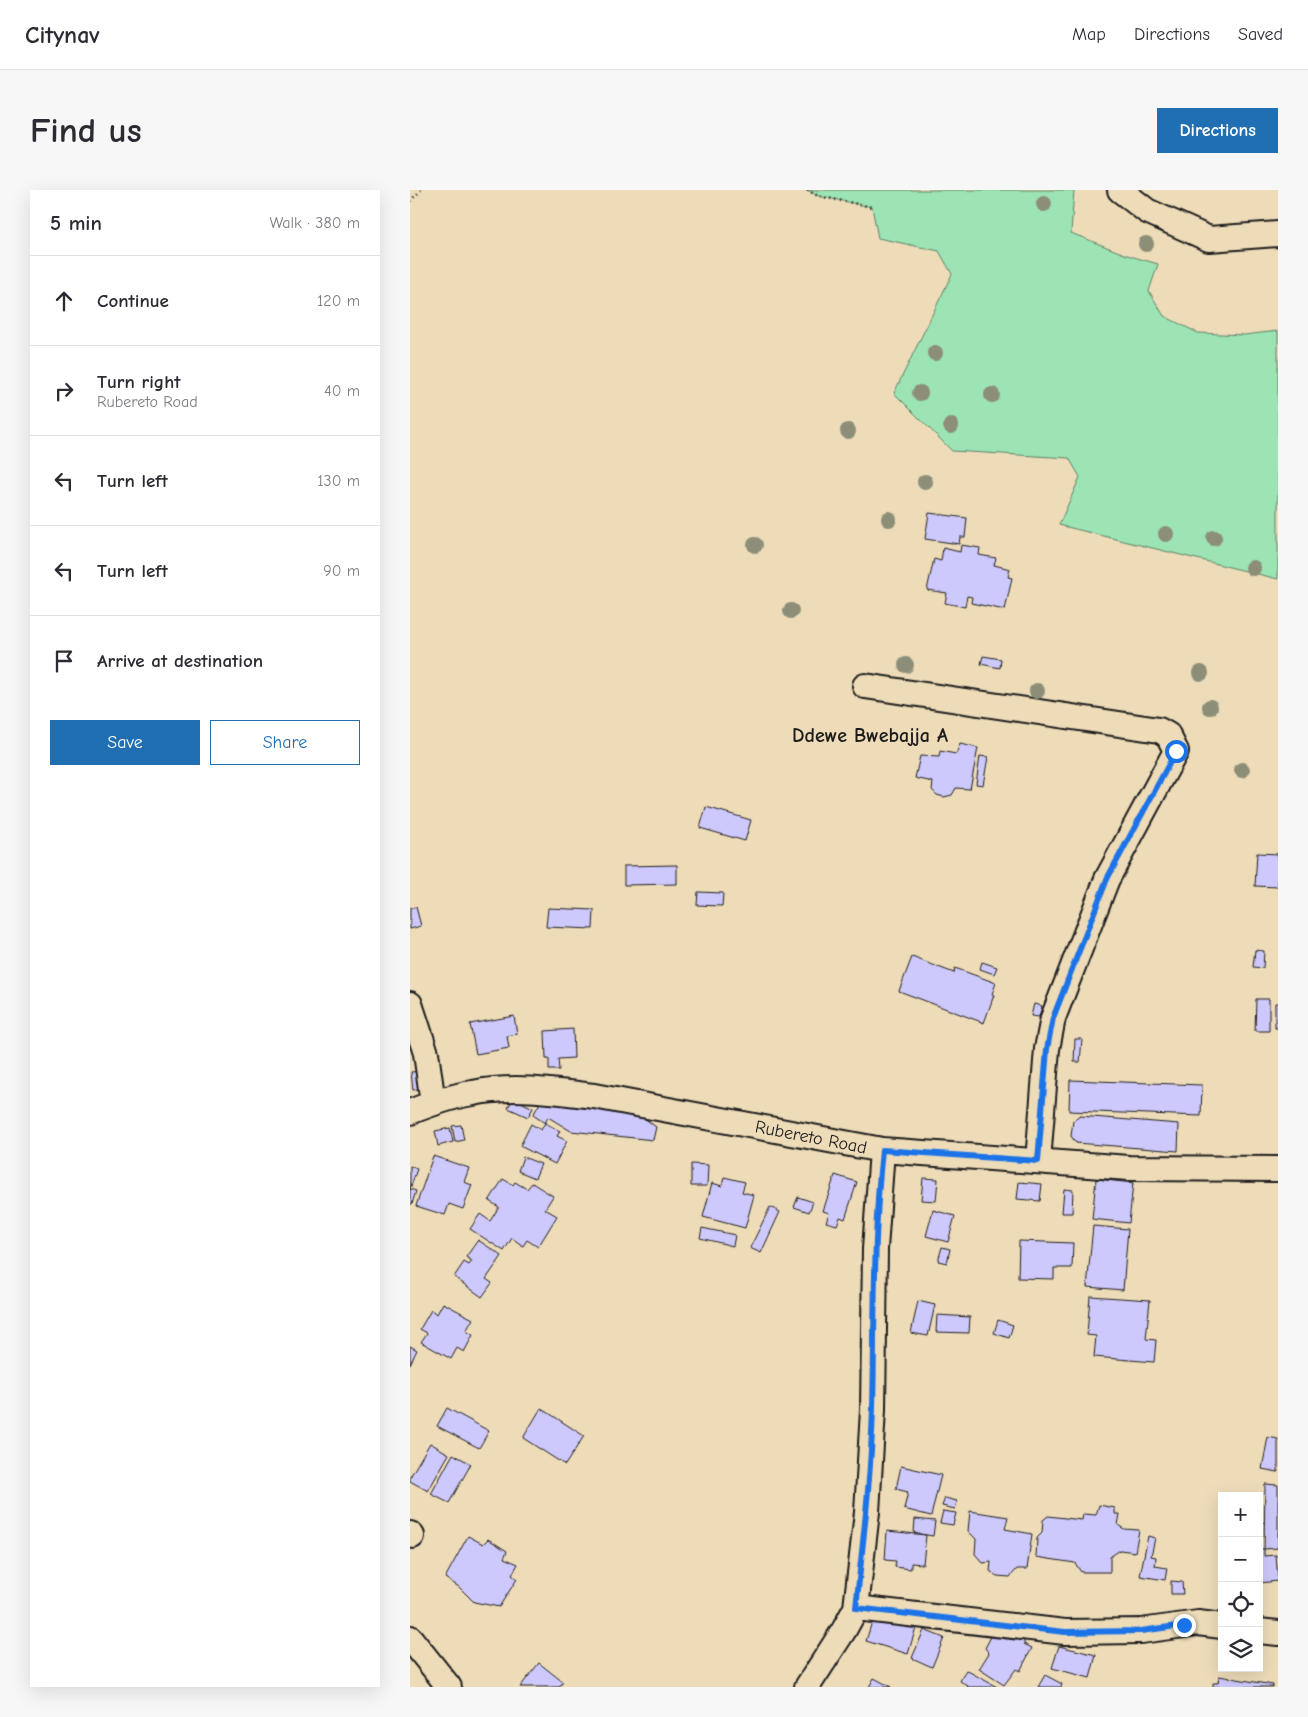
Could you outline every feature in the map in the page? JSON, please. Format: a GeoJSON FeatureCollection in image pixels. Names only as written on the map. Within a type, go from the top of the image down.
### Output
{"type":"FeatureCollection","features":[{"type":"Feature","properties":{"kind":"street"},"geometry":{"type":"LineString","coordinates":[[1120,190],[1146,211],[1209,240],[1278,234]]}},
{"type":"Feature","properties":{"kind":"street"},"geometry":{"type":"LineString","coordinates":[[865,686],[1159,730],[1168,735],[1176,751],[1107,879],[1053,1018],[1047,1049],[1038,1161]]}},
{"type":"Feature","properties":{"kind":"street"},"geometry":{"type":"LineString","coordinates":[[410,1004],[426,1053],[433,1103]]}},
{"type":"Feature","properties":{"kind":"street","name":"Rubereto Road"},"geometry":{"type":"LineString","coordinates":[[410,1112],[433,1103],[474,1092],[506,1090],[553,1091],[594,1096],[882,1150],[1129,1168],[1278,1169]]}},
{"type":"Feature","properties":{"kind":"street"},"geometry":{"type":"LineString","coordinates":[[807,1687],[856,1608],[867,1512],[873,1410],[875,1249],[882,1150]]}},
{"type":"Feature","properties":{"kind":"street"},"geometry":{"type":"LineString","coordinates":[[856,1608],[1065,1632],[1141,1631],[1198,1623],[1218,1626]]}},
{"type":"Feature","properties":{"kind":"street"},"geometry":{"type":"LineString","coordinates":[[1263,1631],[1278,1633]]}},
{"type":"Feature","properties":{"kind":"street"},"geometry":{"type":"LineString","coordinates":[[410,1638],[449,1687]]}},
{"type":"Feature","properties":{"kind":"path"},"geometry":{"type":"LineString","coordinates":[[410,201],[421,190]]}},
{"type":"Feature","properties":{"kind":"path"},"geometry":{"type":"LineString","coordinates":[[807,190],[818,196],[872,208]]}},
{"type":"Feature","properties":{"kind":"green space"},"geometry":{"type":"Polygon","coordinates":[[[807,190],[1074,190],[1071,233],[1127,255],[1158,264],[1149,291],[1164,316],[1198,333],[1244,335],[1278,331],[1278,579],[1059,525],[1080,477],[1069,458],[952,451],[894,393],[952,274],[939,251],[878,238],[872,207],[818,196],[807,190]]]}},
{"type":"Feature","properties":{"kind":"building"},"geometry":{"type":"Polygon","coordinates":[[[929,513],[967,518],[965,537],[960,537],[959,544],[925,539],[929,513]]]}},
{"type":"Feature","properties":{"kind":"building"},"geometry":{"type":"Polygon","coordinates":[[[961,545],[980,548],[979,555],[996,558],[994,565],[1010,569],[1008,577],[1012,578],[1005,610],[971,603],[972,597],[967,596],[965,607],[945,603],[947,593],[927,590],[934,559],[941,561],[943,548],[960,552],[961,545]]]}},
{"type":"Feature","properties":{"kind":"building"},"geometry":{"type":"Polygon","coordinates":[[[983,656],[1001,659],[1000,668],[981,664],[983,656]]]}},
{"type":"Feature","properties":{"kind":"building"},"geometry":{"type":"Polygon","coordinates":[[[960,744],[978,748],[970,789],[956,788],[952,795],[944,797],[937,795],[932,790],[933,782],[915,778],[920,756],[939,757],[940,751],[956,754],[960,744]]]}},
{"type":"Feature","properties":{"kind":"building"},"geometry":{"type":"Polygon","coordinates":[[[980,756],[988,757],[983,785],[976,784],[980,756]]]}},
{"type":"Feature","properties":{"kind":"building"},"geometry":{"type":"Polygon","coordinates":[[[706,807],[751,820],[745,841],[700,828],[706,807]]]}},
{"type":"Feature","properties":{"kind":"building"},"geometry":{"type":"Polygon","coordinates":[[[1257,853],[1278,854],[1278,887],[1255,886],[1257,853]]]}},
{"type":"Feature","properties":{"kind":"building"},"geometry":{"type":"Polygon","coordinates":[[[677,865],[677,884],[624,885],[624,866],[677,865]]]}},
{"type":"Feature","properties":{"kind":"building"},"geometry":{"type":"Polygon","coordinates":[[[698,892],[723,893],[722,906],[697,905],[698,892]]]}},
{"type":"Feature","properties":{"kind":"building"},"geometry":{"type":"Polygon","coordinates":[[[416,907],[421,926],[410,929],[410,908],[416,907]]]}},
{"type":"Feature","properties":{"kind":"building"},"geometry":{"type":"Polygon","coordinates":[[[548,908],[594,910],[593,929],[546,927],[548,908]]]}},
{"type":"Feature","properties":{"kind":"building"},"geometry":{"type":"Polygon","coordinates":[[[1255,950],[1264,951],[1263,968],[1253,967],[1255,950]]]}},
{"type":"Feature","properties":{"kind":"building"},"geometry":{"type":"Polygon","coordinates":[[[912,957],[954,973],[955,968],[996,983],[992,994],[994,995],[984,1023],[899,991],[912,957]]]}},
{"type":"Feature","properties":{"kind":"building"},"geometry":{"type":"Polygon","coordinates":[[[982,962],[997,967],[994,974],[980,969],[982,962]]]}},
{"type":"Feature","properties":{"kind":"building"},"geometry":{"type":"Polygon","coordinates":[[[1256,999],[1269,999],[1269,1031],[1255,1031],[1256,999]]]}},
{"type":"Feature","properties":{"kind":"building"},"geometry":{"type":"Polygon","coordinates":[[[1275,1003],[1278,1003],[1278,1028],[1275,1028],[1275,1003]]]}},
{"type":"Feature","properties":{"kind":"building"},"geometry":{"type":"Polygon","coordinates":[[[1034,1004],[1042,1006],[1039,1017],[1031,1016],[1034,1004]]]}},
{"type":"Feature","properties":{"kind":"building"},"geometry":{"type":"Polygon","coordinates":[[[514,1016],[517,1034],[507,1036],[509,1048],[476,1054],[470,1024],[514,1016]]]}},
{"type":"Feature","properties":{"kind":"building"},"geometry":{"type":"Polygon","coordinates":[[[573,1029],[574,1058],[558,1059],[559,1070],[549,1070],[549,1059],[546,1059],[545,1031],[573,1029]]]}},
{"type":"Feature","properties":{"kind":"building"},"geometry":{"type":"Polygon","coordinates":[[[1075,1039],[1082,1039],[1080,1062],[1074,1062],[1075,1039]]]}},
{"type":"Feature","properties":{"kind":"building"},"geometry":{"type":"Polygon","coordinates":[[[421,1071],[423,1089],[413,1090],[411,1072],[421,1071]]]}},
{"type":"Feature","properties":{"kind":"building"},"geometry":{"type":"Polygon","coordinates":[[[1070,1080],[1202,1085],[1201,1116],[1069,1111],[1070,1080]]]}},
{"type":"Feature","properties":{"kind":"building"},"geometry":{"type":"Polygon","coordinates":[[[544,1096],[646,1110],[644,1118],[656,1127],[653,1140],[571,1131],[548,1117],[545,1123],[533,1115],[544,1096]]]}},
{"type":"Feature","properties":{"kind":"building"},"geometry":{"type":"Polygon","coordinates":[[[513,1098],[533,1108],[528,1117],[508,1108],[513,1098]]]}},
{"type":"Feature","properties":{"kind":"building"},"geometry":{"type":"Polygon","coordinates":[[[1080,1116],[1179,1124],[1178,1151],[1076,1143],[1071,1136],[1073,1121],[1080,1116]]]}},
{"type":"Feature","properties":{"kind":"building"},"geometry":{"type":"Polygon","coordinates":[[[545,1123],[560,1131],[557,1136],[567,1141],[555,1164],[520,1146],[531,1124],[541,1130],[545,1123]]]}},
{"type":"Feature","properties":{"kind":"building"},"geometry":{"type":"Polygon","coordinates":[[[461,1125],[464,1140],[455,1142],[452,1126],[461,1125]]]}},
{"type":"Feature","properties":{"kind":"building"},"geometry":{"type":"Polygon","coordinates":[[[450,1128],[453,1142],[438,1146],[435,1131],[450,1128]]]}},
{"type":"Feature","properties":{"kind":"building"},"geometry":{"type":"Polygon","coordinates":[[[433,1156],[469,1168],[464,1182],[472,1185],[463,1209],[449,1204],[445,1215],[416,1206],[433,1156]]]}},
{"type":"Feature","properties":{"kind":"building"},"geometry":{"type":"Polygon","coordinates":[[[523,1157],[541,1164],[535,1178],[518,1171],[523,1157]]]}},
{"type":"Feature","properties":{"kind":"building"},"geometry":{"type":"Polygon","coordinates":[[[691,1164],[708,1165],[707,1186],[691,1186],[691,1164]]]}},
{"type":"Feature","properties":{"kind":"building"},"geometry":{"type":"Polygon","coordinates":[[[410,1166],[417,1169],[410,1189],[410,1166]]]}},
{"type":"Feature","properties":{"kind":"building"},"geometry":{"type":"Polygon","coordinates":[[[835,1175],[857,1182],[845,1219],[840,1217],[837,1225],[826,1222],[829,1213],[823,1211],[835,1175]]]}},
{"type":"Feature","properties":{"kind":"building"},"geometry":{"type":"Polygon","coordinates":[[[724,1177],[745,1182],[742,1192],[754,1195],[745,1228],[703,1217],[712,1183],[722,1186],[724,1177]]]}},
{"type":"Feature","properties":{"kind":"building"},"geometry":{"type":"Polygon","coordinates":[[[923,1178],[938,1179],[936,1201],[921,1200],[923,1178]]]}},
{"type":"Feature","properties":{"kind":"building"},"geometry":{"type":"Polygon","coordinates":[[[503,1179],[513,1185],[515,1182],[527,1189],[532,1183],[553,1196],[545,1209],[557,1216],[538,1247],[527,1240],[523,1246],[512,1238],[504,1251],[470,1229],[480,1214],[490,1221],[499,1207],[489,1201],[503,1179]]]}},
{"type":"Feature","properties":{"kind":"building"},"geometry":{"type":"Polygon","coordinates":[[[1096,1179],[1133,1183],[1129,1223],[1092,1219],[1096,1179]]]}},
{"type":"Feature","properties":{"kind":"building"},"geometry":{"type":"Polygon","coordinates":[[[1019,1182],[1042,1184],[1040,1201],[1017,1199],[1019,1182]]]}},
{"type":"Feature","properties":{"kind":"building"},"geometry":{"type":"Polygon","coordinates":[[[410,1189],[416,1191],[412,1204],[410,1204],[410,1189]]]}},
{"type":"Feature","properties":{"kind":"building"},"geometry":{"type":"Polygon","coordinates":[[[1064,1189],[1073,1190],[1072,1213],[1062,1213],[1064,1189]]]}},
{"type":"Feature","properties":{"kind":"building"},"geometry":{"type":"Polygon","coordinates":[[[798,1197],[813,1202],[809,1212],[794,1207],[798,1197]]]}},
{"type":"Feature","properties":{"kind":"building"},"geometry":{"type":"Polygon","coordinates":[[[770,1207],[780,1212],[761,1253],[750,1248],[770,1207]]]}},
{"type":"Feature","properties":{"kind":"building"},"geometry":{"type":"Polygon","coordinates":[[[933,1210],[955,1216],[948,1242],[926,1236],[933,1210]]]}},
{"type":"Feature","properties":{"kind":"building"},"geometry":{"type":"Polygon","coordinates":[[[1093,1226],[1128,1229],[1123,1290],[1087,1287],[1093,1226]]]}},
{"type":"Feature","properties":{"kind":"building"},"geometry":{"type":"Polygon","coordinates":[[[702,1228],[735,1235],[733,1246],[700,1238],[702,1228]]]}},
{"type":"Feature","properties":{"kind":"building"},"geometry":{"type":"Polygon","coordinates":[[[478,1240],[502,1256],[486,1279],[492,1283],[482,1297],[454,1277],[464,1262],[469,1265],[472,1261],[466,1257],[478,1240]]]}},
{"type":"Feature","properties":{"kind":"building"},"geometry":{"type":"Polygon","coordinates":[[[1019,1241],[1073,1243],[1072,1268],[1054,1268],[1054,1279],[1018,1278],[1019,1241]]]}},
{"type":"Feature","properties":{"kind":"building"},"geometry":{"type":"Polygon","coordinates":[[[942,1247],[950,1249],[947,1263],[938,1261],[942,1247]]]}},
{"type":"Feature","properties":{"kind":"building"},"geometry":{"type":"Polygon","coordinates":[[[1090,1296],[1150,1300],[1146,1339],[1156,1340],[1154,1362],[1094,1357],[1096,1336],[1087,1335],[1090,1296]]]}},
{"type":"Feature","properties":{"kind":"building"},"geometry":{"type":"Polygon","coordinates":[[[918,1301],[935,1305],[928,1336],[911,1333],[918,1301]]]}},
{"type":"Feature","properties":{"kind":"building"},"geometry":{"type":"Polygon","coordinates":[[[443,1303],[473,1319],[466,1331],[473,1335],[464,1352],[457,1348],[451,1359],[421,1342],[427,1333],[420,1329],[431,1310],[437,1314],[443,1303]]]}},
{"type":"Feature","properties":{"kind":"building"},"geometry":{"type":"Polygon","coordinates":[[[937,1315],[970,1317],[969,1333],[936,1332],[937,1315]]]}},
{"type":"Feature","properties":{"kind":"building"},"geometry":{"type":"Polygon","coordinates":[[[998,1320],[1013,1325],[1009,1338],[994,1333],[998,1320]]]}},
{"type":"Feature","properties":{"kind":"building"},"geometry":{"type":"Polygon","coordinates":[[[410,1346],[417,1350],[410,1364],[410,1346]]]}},
{"type":"Feature","properties":{"kind":"building"},"geometry":{"type":"Polygon","coordinates":[[[447,1408],[489,1431],[479,1448],[437,1426],[447,1408]]]}},
{"type":"Feature","properties":{"kind":"building"},"geometry":{"type":"Polygon","coordinates":[[[541,1408],[584,1436],[565,1465],[523,1438],[541,1408]]]}},
{"type":"Feature","properties":{"kind":"building"},"geometry":{"type":"Polygon","coordinates":[[[1268,1437],[1278,1439],[1278,1472],[1262,1469],[1268,1437]]]}},
{"type":"Feature","properties":{"kind":"building"},"geometry":{"type":"Polygon","coordinates":[[[430,1443],[449,1454],[428,1491],[410,1481],[410,1477],[430,1443]]]}},
{"type":"Feature","properties":{"kind":"building"},"geometry":{"type":"Polygon","coordinates":[[[453,1454],[471,1464],[449,1503],[431,1494],[453,1454]]]}},
{"type":"Feature","properties":{"kind":"building"},"geometry":{"type":"Polygon","coordinates":[[[901,1466],[941,1475],[931,1516],[904,1509],[908,1492],[896,1489],[901,1466]]]}},
{"type":"Feature","properties":{"kind":"building"},"geometry":{"type":"Polygon","coordinates":[[[1265,1484],[1278,1485],[1278,1548],[1264,1549],[1265,1484]]]}},
{"type":"Feature","properties":{"kind":"building"},"geometry":{"type":"Polygon","coordinates":[[[945,1498],[957,1501],[955,1509],[942,1506],[945,1498]]]}},
{"type":"Feature","properties":{"kind":"building"},"geometry":{"type":"Polygon","coordinates":[[[1099,1505],[1115,1508],[1115,1514],[1120,1514],[1118,1525],[1124,1529],[1139,1530],[1135,1552],[1120,1550],[1110,1557],[1110,1572],[1081,1572],[1075,1563],[1036,1557],[1037,1538],[1042,1533],[1043,1520],[1048,1516],[1082,1520],[1083,1514],[1096,1515],[1099,1505]]]}},
{"type":"Feature","properties":{"kind":"building"},"geometry":{"type":"Polygon","coordinates":[[[943,1511],[956,1513],[953,1525],[940,1523],[943,1511]]]}},
{"type":"Feature","properties":{"kind":"building"},"geometry":{"type":"Polygon","coordinates":[[[970,1511],[1008,1517],[1005,1529],[1032,1534],[1027,1569],[1017,1569],[1010,1577],[997,1576],[990,1571],[991,1562],[983,1563],[975,1554],[976,1539],[968,1531],[970,1511]]]}},
{"type":"Feature","properties":{"kind":"building"},"geometry":{"type":"Polygon","coordinates":[[[915,1519],[935,1521],[933,1536],[914,1533],[915,1519]]]}},
{"type":"Feature","properties":{"kind":"building"},"geometry":{"type":"Polygon","coordinates":[[[887,1531],[926,1535],[923,1564],[911,1563],[911,1569],[895,1567],[896,1561],[885,1560],[887,1531]]]}},
{"type":"Feature","properties":{"kind":"building"},"geometry":{"type":"Polygon","coordinates":[[[468,1536],[483,1544],[488,1539],[507,1551],[504,1558],[518,1564],[512,1575],[517,1579],[499,1607],[474,1602],[459,1587],[445,1578],[468,1536]]]}},
{"type":"Feature","properties":{"kind":"building"},"geometry":{"type":"Polygon","coordinates":[[[1148,1536],[1155,1538],[1151,1556],[1156,1557],[1155,1566],[1167,1568],[1165,1580],[1140,1576],[1148,1536]]]}},
{"type":"Feature","properties":{"kind":"building"},"geometry":{"type":"Polygon","coordinates":[[[1263,1549],[1264,1556],[1276,1555],[1278,1581],[1263,1583],[1263,1549]]]}},
{"type":"Feature","properties":{"kind":"building"},"geometry":{"type":"Polygon","coordinates":[[[1171,1581],[1182,1582],[1183,1594],[1171,1594],[1171,1581]]]}},
{"type":"Feature","properties":{"kind":"building"},"geometry":{"type":"Polygon","coordinates":[[[875,1612],[917,1624],[908,1654],[866,1641],[875,1612]]]}},
{"type":"Feature","properties":{"kind":"building"},"geometry":{"type":"Polygon","coordinates":[[[924,1630],[944,1638],[932,1667],[912,1658],[924,1630]]]}},
{"type":"Feature","properties":{"kind":"building"},"geometry":{"type":"Polygon","coordinates":[[[994,1631],[1024,1637],[1024,1644],[1032,1648],[1020,1671],[1016,1669],[1004,1685],[979,1669],[989,1653],[985,1648],[994,1631]]]}},
{"type":"Feature","properties":{"kind":"building"},"geometry":{"type":"Polygon","coordinates":[[[1059,1646],[1096,1655],[1090,1678],[1052,1668],[1059,1646]]]}},
{"type":"Feature","properties":{"kind":"building"},"geometry":{"type":"Polygon","coordinates":[[[539,1663],[563,1682],[559,1687],[520,1687],[539,1663]]]}},
{"type":"Feature","properties":{"kind":"building"},"geometry":{"type":"Polygon","coordinates":[[[966,1670],[997,1687],[967,1687],[960,1681],[966,1670]]]}},
{"type":"Feature","properties":{"kind":"building"},"geometry":{"type":"Polygon","coordinates":[[[1045,1675],[1062,1684],[1061,1687],[1038,1687],[1045,1675]]]}},
{"type":"Feature","properties":{"kind":"building"},"geometry":{"type":"Polygon","coordinates":[[[1219,1676],[1273,1685],[1273,1687],[1213,1687],[1213,1683],[1218,1683],[1219,1676]]]}},
{"type":"Feature","properties":{"kind":"building"},"geometry":{"type":"Polygon","coordinates":[[[874,1678],[891,1687],[869,1687],[874,1678]]]}},
{"type":"Feature","properties":{"kind":"district","name":"Ddewe Bwebajja A"},"geometry":{"type":"Point","coordinates":[870,735]}},
{"type":"Feature","properties":{"kind":"route"},"geometry":{"type":"LineString","coordinates":[[1176,751],[1107,879],[1053,1018],[1047,1049],[1038,1161],[882,1150],[875,1249],[873,1410],[867,1512],[856,1608],[1065,1632],[1141,1631],[1184,1625]]}}]}
